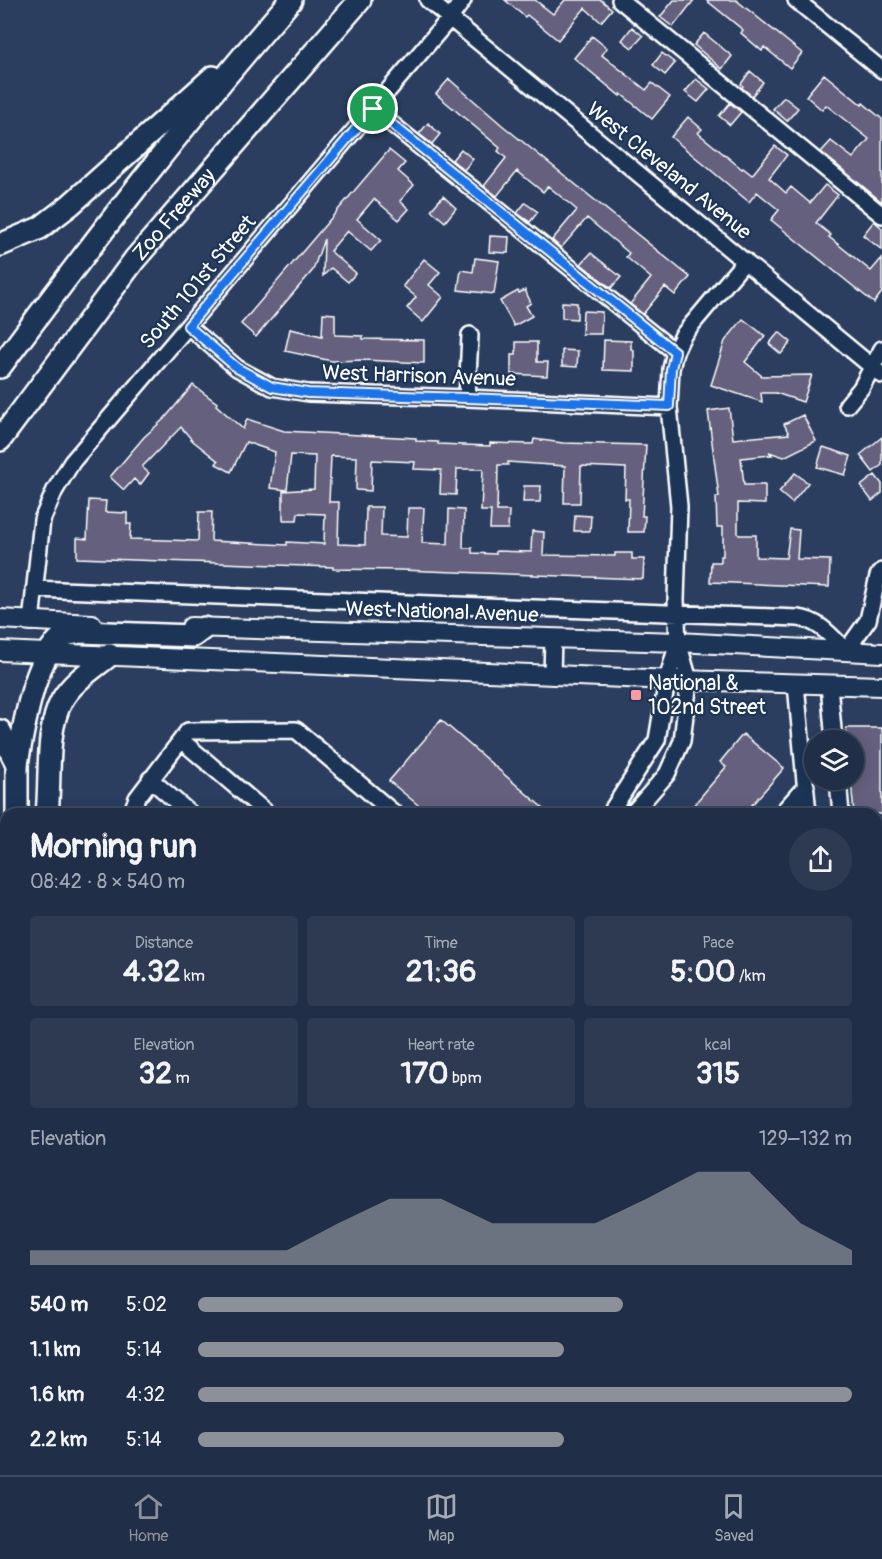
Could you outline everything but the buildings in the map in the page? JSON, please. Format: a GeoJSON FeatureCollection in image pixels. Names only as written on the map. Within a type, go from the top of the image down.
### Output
{"type":"FeatureCollection","features":[{"type":"Feature","properties":{"kind":"highway","name":"Zoo Freeway"},"geometry":{"type":"LineString","coordinates":[[0,367],[93,242],[260,35],[291,0]]}},
{"type":"Feature","properties":{"kind":"highway","name":"Zoo Freeway"},"geometry":{"type":"LineString","coordinates":[[0,440],[135,259],[360,0]]}},
{"type":"Feature","properties":{"kind":"highway"},"geometry":{"type":"LineString","coordinates":[[0,245],[40,228],[70,205],[260,35]]}},
{"type":"Feature","properties":{"kind":"highway"},"geometry":{"type":"LineString","coordinates":[[17,808],[17,764],[35,680],[49,653],[66,635],[80,632],[193,636],[204,627]]}},
{"type":"Feature","properties":{"kind":"highway"},"geometry":{"type":"LineString","coordinates":[[47,808],[52,727],[62,699],[77,682],[110,655]]}},
{"type":"Feature","properties":{"kind":"highway"},"geometry":{"type":"LineString","coordinates":[[0,731],[17,764]]}},
{"type":"Feature","properties":{"kind":"main road","name":"West National Avenue"},"geometry":{"type":"LineString","coordinates":[[0,620],[678,642],[882,653]]}},
{"type":"Feature","properties":{"kind":"main road"},"geometry":{"type":"LineString","coordinates":[[0,651],[667,680],[882,686]]}},
{"type":"Feature","properties":{"kind":"street","name":"West Cleveland Avenue"},"geometry":{"type":"LineString","coordinates":[[428,0],[877,370]]}},
{"type":"Feature","properties":{"kind":"street","name":"South 101st Street"},"geometry":{"type":"LineString","coordinates":[[31,622],[42,520],[55,490],[72,462],[463,0]]}},
{"type":"Feature","properties":{"kind":"street"},"geometry":{"type":"LineString","coordinates":[[620,0],[882,215]]}},
{"type":"Feature","properties":{"kind":"street"},"geometry":{"type":"LineString","coordinates":[[796,0],[882,70]]}},
{"type":"Feature","properties":{"kind":"street"},"geometry":{"type":"LineString","coordinates":[[373,109],[675,352]]}},
{"type":"Feature","properties":{"kind":"street"},"geometry":{"type":"LineString","coordinates":[[637,808],[667,774],[682,741],[689,680],[678,642],[679,506],[669,406],[671,369],[675,352],[683,335],[745,261]]}},
{"type":"Feature","properties":{"kind":"street","name":"West Harrison Avenue"},"geometry":{"type":"LineString","coordinates":[[188,326],[237,368],[272,387],[308,393],[669,406]]}},
{"type":"Feature","properties":{"kind":"street"},"geometry":{"type":"LineString","coordinates":[[467,398],[470,335]]}},
{"type":"Feature","properties":{"kind":"street"},"geometry":{"type":"LineString","coordinates":[[847,405],[877,370],[882,349]]}},
{"type":"Feature","properties":{"kind":"street"},"geometry":{"type":"LineString","coordinates":[[34,589],[809,619],[821,626],[846,651],[868,620],[878,576],[882,571]]}},
{"type":"Feature","properties":{"kind":"street"},"geometry":{"type":"LineString","coordinates":[[552,675],[553,638]]}},
{"type":"Feature","properties":{"kind":"street"},"geometry":{"type":"LineString","coordinates":[[614,808],[657,740],[667,680],[678,642]]}},
{"type":"Feature","properties":{"kind":"street"},"geometry":{"type":"LineString","coordinates":[[796,684],[804,766]]}},
{"type":"Feature","properties":{"kind":"street"},"geometry":{"type":"LineString","coordinates":[[829,685],[833,730]]}},
{"type":"Feature","properties":{"kind":"street"},"geometry":{"type":"LineString","coordinates":[[133,808],[136,798],[188,731],[296,730],[388,808]]}},
{"type":"Feature","properties":{"kind":"street"},"geometry":{"type":"LineString","coordinates":[[181,740],[261,808]]}},
{"type":"Feature","properties":{"kind":"street"},"geometry":{"type":"LineString","coordinates":[[150,779],[184,808]]}},
{"type":"Feature","properties":{"kind":"street"},"geometry":{"type":"LineString","coordinates":[[786,808],[804,788]]}},
{"type":"Feature","properties":{"kind":"street"},"geometry":{"type":"LineString","coordinates":[[806,790],[808,808]]}},
{"type":"Feature","properties":{"kind":"street"},"geometry":{"type":"LineString","coordinates":[[839,790],[840,808]]}},
{"type":"Feature","properties":{"kind":"place","name":"National & 102nd Street"},"geometry":{"type":"Point","coordinates":[636,695]}},
{"type":"Feature","properties":{"kind":"route"},"geometry":{"type":"LineString","coordinates":[[373,109],[675,352],[671,369],[669,406],[308,393],[272,387],[237,368],[188,326],[373,109]]}}]}
